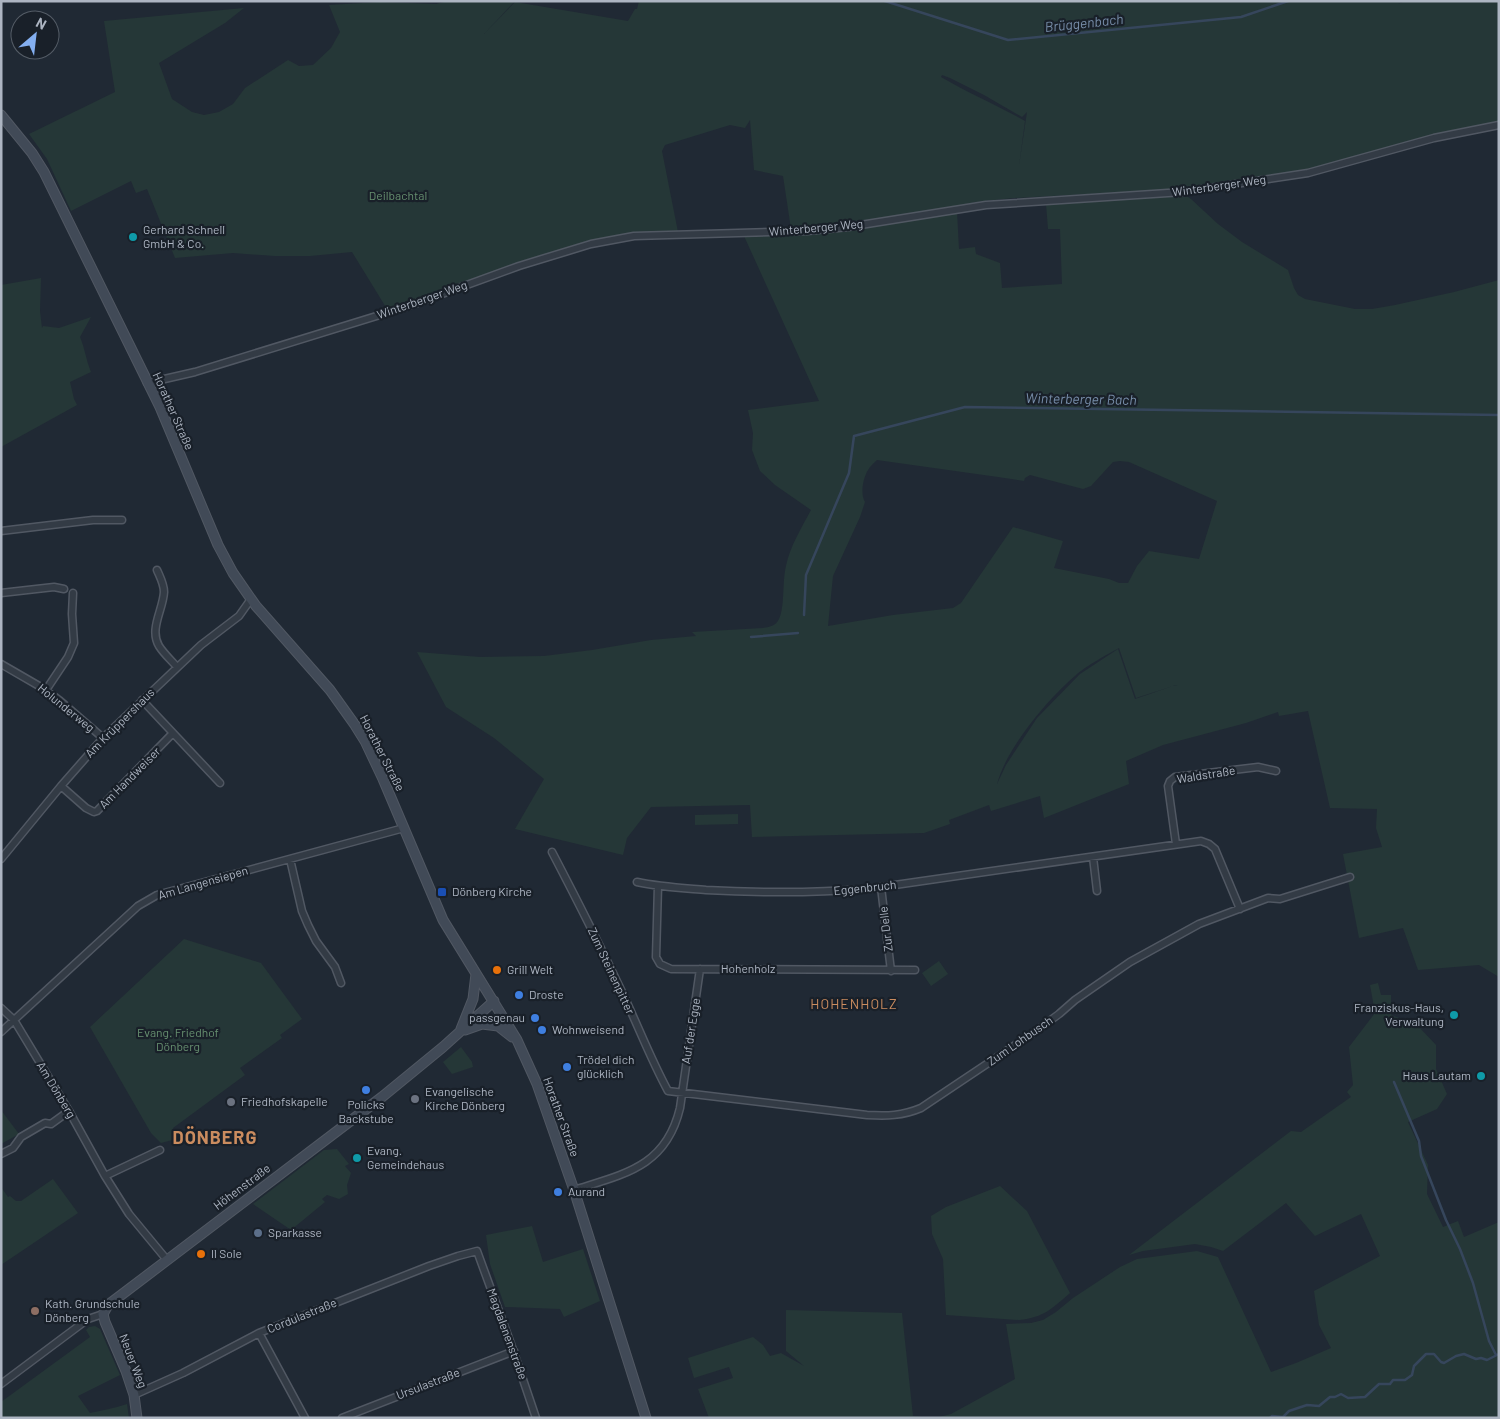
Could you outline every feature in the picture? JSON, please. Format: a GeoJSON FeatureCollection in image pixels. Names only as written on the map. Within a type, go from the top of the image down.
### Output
{"type":"FeatureCollection","features":[{"type":"Feature","properties":{"kind":"main road","name":"Horather Straße"},"geometry":{"type":"LineString","coordinates":[[1,116],[32,153],[44,172],[160,407],[218,545],[233,573],[251,600],[330,690],[355,725],[383,779],[442,920],[517,1040],[540,1092],[574,1190],[646,1418]]}},
{"type":"Feature","properties":{"kind":"main road"},"geometry":{"type":"LineString","coordinates":[[460,1031],[473,998],[476,974]]}},
{"type":"Feature","properties":{"kind":"main road","name":"Höhenstraße"},"geometry":{"type":"LineString","coordinates":[[103,1314],[108,1305],[382,1097],[494,1001]]}},
{"type":"Feature","properties":{"kind":"main road"},"geometry":{"type":"LineString","coordinates":[[460,1031],[482,1024],[498,1026],[517,1040]]}},
{"type":"Feature","properties":{"kind":"main road","name":"Neuer Weg"},"geometry":{"type":"LineString","coordinates":[[103,1314],[126,1371],[134,1395],[138,1418]]}},
{"type":"Feature","properties":{"kind":"street","name":"Winterberger Weg"},"geometry":{"type":"LineString","coordinates":[[147,383],[195,372],[409,306],[519,266],[591,244],[634,236],[807,231],[848,227],[986,205],[1183,192],[1308,173],[1434,138],[1499,125]]}},
{"type":"Feature","properties":{"kind":"street"},"geometry":{"type":"LineString","coordinates":[[1,531],[93,520],[122,520]]}},
{"type":"Feature","properties":{"kind":"street"},"geometry":{"type":"LineString","coordinates":[[157,570],[164,586],[164,594],[156,625],[156,636],[159,647],[177,668]]}},
{"type":"Feature","properties":{"kind":"street"},"geometry":{"type":"LineString","coordinates":[[1,593],[54,587],[64,589]]}},
{"type":"Feature","properties":{"kind":"street"},"geometry":{"type":"LineString","coordinates":[[46,690],[68,657],[74,643],[73,593]]}},
{"type":"Feature","properties":{"kind":"street","name":"Am Krüppershaus"},"geometry":{"type":"LineString","coordinates":[[1,859],[103,738],[201,645],[239,616],[251,600]]}},
{"type":"Feature","properties":{"kind":"street","name":"Holunderweg"},"geometry":{"type":"LineString","coordinates":[[1,664],[46,690],[103,738]]}},
{"type":"Feature","properties":{"kind":"street"},"geometry":{"type":"LineString","coordinates":[[142,700],[220,782]]}},
{"type":"Feature","properties":{"kind":"street","name":"Am Handweiser"},"geometry":{"type":"LineString","coordinates":[[61,786],[86,808],[94,812],[97,811],[173,733]]}},
{"type":"Feature","properties":{"kind":"street","name":"Waldstraße"},"geometry":{"type":"LineString","coordinates":[[1176,844],[1168,786],[1170,781],[1175,778],[1258,767],[1276,770]]}},
{"type":"Feature","properties":{"kind":"street","name":"Am Langensiepen"},"geometry":{"type":"LineString","coordinates":[[1,1032],[138,906],[157,895],[404,828]]}},
{"type":"Feature","properties":{"kind":"street","name":"Eggenbruch"},"geometry":{"type":"LineString","coordinates":[[637,882],[658,886],[744,892],[821,892],[880,887],[1093,858],[1200,841],[1209,844],[1215,849],[1240,909]]}},
{"type":"Feature","properties":{"kind":"street","name":"Zum Steinenpitter"},"geometry":{"type":"LineString","coordinates":[[552,852],[622,991],[658,1073],[668,1091]]}},
{"type":"Feature","properties":{"kind":"street"},"geometry":{"type":"LineString","coordinates":[[1093,858],[1097,891]]}},
{"type":"Feature","properties":{"kind":"street"},"geometry":{"type":"LineString","coordinates":[[290,859],[302,911],[316,941],[335,967],[341,983]]}},
{"type":"Feature","properties":{"kind":"street","name":"Zum Lohbusch"},"geometry":{"type":"LineString","coordinates":[[668,1091],[867,1115],[907,1114],[921,1108],[973,1074],[1036,1031],[1075,1000],[1130,962],[1199,924],[1268,898],[1280,899],[1350,877]]}},
{"type":"Feature","properties":{"kind":"street","name":"Hohenholz"},"geometry":{"type":"LineString","coordinates":[[658,886],[656,957],[660,964],[671,969],[915,970]]}},
{"type":"Feature","properties":{"kind":"street","name":"Zur Delle"},"geometry":{"type":"LineString","coordinates":[[880,887],[891,971]]}},
{"type":"Feature","properties":{"kind":"street","name":"Auf der Egge"},"geometry":{"type":"LineString","coordinates":[[574,1190],[636,1169],[657,1152],[670,1135],[677,1122],[700,969]]}},
{"type":"Feature","properties":{"kind":"street","name":"Am Dönberg"},"geometry":{"type":"LineString","coordinates":[[1,1008],[14,1020],[129,1214],[167,1260]]}},
{"type":"Feature","properties":{"kind":"street"},"geometry":{"type":"LineString","coordinates":[[1,1154],[13,1148],[21,1137],[45,1123],[51,1124],[69,1112]]}},
{"type":"Feature","properties":{"kind":"street"},"geometry":{"type":"LineString","coordinates":[[105,1176],[160,1150]]}},
{"type":"Feature","properties":{"kind":"street","name":"Cordulastraße"},"geometry":{"type":"LineString","coordinates":[[134,1395],[183,1373],[259,1333],[429,1266],[477,1251]]}},
{"type":"Feature","properties":{"kind":"street","name":"Magdalenenstraße"},"geometry":{"type":"LineString","coordinates":[[477,1251],[514,1351],[536,1418]]}},
{"type":"Feature","properties":{"kind":"street","name":"Höhenstraße"},"geometry":{"type":"LineString","coordinates":[[1,1384],[88,1319],[103,1314]]}},
{"type":"Feature","properties":{"kind":"street"},"geometry":{"type":"LineString","coordinates":[[259,1333],[305,1418]]}},
{"type":"Feature","properties":{"kind":"street","name":"Ursulastraße"},"geometry":{"type":"LineString","coordinates":[[342,1418],[514,1351]]}},
{"type":"Feature","properties":{"kind":"green space","name":"Deilbachtal"},"geometry":{"type":"Polygon","coordinates":[[[448,1],[514,2],[484,34],[515,2],[628,21],[635,9],[637,9],[639,1],[1403,1],[1398,4],[1405,1],[1499,1],[1499,123],[1309,170],[1178,189],[984,201],[849,224],[791,229],[783,176],[754,170],[750,120],[745,128],[730,125],[665,145],[662,151],[678,232],[624,234],[581,243],[393,309],[392,307],[387,309],[352,252],[310,256],[233,253],[175,258],[147,189],[136,193],[131,181],[71,211],[47,159],[29,134],[115,92],[104,21],[244,8],[225,23],[159,63],[172,99],[192,112],[204,115],[219,112],[233,104],[245,88],[288,60],[299,66],[313,65],[331,48],[340,32],[329,5],[380,2],[436,4],[448,1]],[[942,75],[941,77],[1025,121],[1019,166],[1027,112],[1022,117],[942,75]]]}},
{"type":"Feature","properties":{"kind":"green space"},"geometry":{"type":"Polygon","coordinates":[[[1184,194],[1242,242],[1288,270],[1298,295],[1305,299],[1355,309],[1372,309],[1395,305],[1499,280],[1499,977],[1479,965],[1418,970],[1403,928],[1359,938],[1343,854],[1382,847],[1376,828],[1377,809],[1330,808],[1308,711],[1279,716],[1278,712],[1246,723],[1163,745],[1126,761],[1129,784],[1044,818],[1040,796],[991,811],[989,805],[949,820],[950,824],[924,833],[752,837],[750,805],[651,807],[627,838],[623,855],[515,829],[544,779],[494,738],[446,707],[417,652],[480,657],[544,656],[651,640],[696,636],[692,632],[763,628],[772,626],[778,621],[781,614],[785,572],[790,551],[811,510],[775,485],[760,471],[752,450],[753,433],[748,410],[819,401],[744,236],[849,230],[957,212],[959,249],[975,247],[976,254],[1000,263],[1002,288],[1062,284],[1060,229],[1048,229],[1046,204],[1184,194]],[[877,460],[865,477],[862,490],[865,502],[833,576],[828,626],[893,615],[953,608],[961,603],[1013,527],[1063,541],[1054,568],[1109,579],[1119,583],[1128,583],[1137,566],[1149,551],[1199,559],[1217,501],[1129,462],[1113,462],[1091,486],[1083,489],[1030,475],[1024,481],[877,460]],[[1119,648],[1080,672],[1053,697],[1029,725],[1009,755],[997,784],[1006,765],[1037,718],[1080,674],[1118,649],[1135,699],[1173,686],[1136,698],[1119,648]]]}},
{"type":"Feature","properties":{"kind":"green space"},"geometry":{"type":"Polygon","coordinates":[[[41,278],[40,311],[42,328],[43,326],[59,328],[91,317],[80,337],[91,372],[70,382],[77,405],[1,447],[1,285],[41,278]]]}},
{"type":"Feature","properties":{"kind":"green space"},"geometry":{"type":"Polygon","coordinates":[[[738,814],[738,824],[695,825],[695,815],[738,814]]]}},
{"type":"Feature","properties":{"kind":"green space","name":"Evang. Friedhof Dönberg"},"geometry":{"type":"Polygon","coordinates":[[[184,939],[261,963],[302,1019],[280,1035],[282,1038],[240,1068],[245,1075],[173,1128],[180,1138],[161,1143],[151,1133],[90,1027],[184,939]]]}},
{"type":"Feature","properties":{"kind":"green space"},"geometry":{"type":"Polygon","coordinates":[[[939,961],[948,974],[931,986],[922,973],[939,961]]]}},
{"type":"Feature","properties":{"kind":"green space"},"geometry":{"type":"Polygon","coordinates":[[[1378,983],[1381,995],[1391,995],[1391,1015],[1417,1025],[1436,1045],[1436,1069],[1447,1094],[1437,1109],[1408,1122],[1428,1165],[1427,1194],[1443,1227],[1458,1221],[1464,1237],[1499,1222],[1499,1418],[935,1418],[951,1414],[1015,1379],[1006,1324],[1031,1323],[1043,1320],[1120,1267],[1137,1259],[1197,1251],[1218,1257],[1271,1372],[1331,1348],[1319,1325],[1314,1291],[1380,1256],[1361,1214],[1315,1236],[1286,1203],[1223,1251],[1195,1244],[1143,1251],[1129,1255],[1291,1131],[1301,1132],[1351,1097],[1347,1092],[1353,1085],[1349,1047],[1375,1013],[1370,985],[1378,983]]]}},
{"type":"Feature","properties":{"kind":"green space"},"geometry":{"type":"Polygon","coordinates":[[[461,1047],[472,1062],[473,1067],[452,1074],[443,1062],[461,1047]]]}},
{"type":"Feature","properties":{"kind":"green space"},"geometry":{"type":"Polygon","coordinates":[[[1,1110],[19,1134],[1,1144],[1,1110]]]}},
{"type":"Feature","properties":{"kind":"green space"},"geometry":{"type":"Polygon","coordinates":[[[337,1149],[349,1164],[345,1166],[351,1173],[347,1185],[348,1194],[339,1199],[327,1195],[322,1199],[325,1202],[291,1230],[253,1204],[324,1150],[337,1149]]]}},
{"type":"Feature","properties":{"kind":"green space"},"geometry":{"type":"Polygon","coordinates":[[[53,1179],[78,1213],[1,1265],[1,1187],[8,1197],[10,1196],[16,1201],[21,1201],[53,1179]]]}},
{"type":"Feature","properties":{"kind":"green space"},"geometry":{"type":"Polygon","coordinates":[[[1000,1186],[1027,1211],[1070,1293],[1047,1311],[1028,1319],[946,1315],[943,1259],[932,1234],[931,1216],[946,1207],[1000,1186]]]}},
{"type":"Feature","properties":{"kind":"green space"},"geometry":{"type":"Polygon","coordinates":[[[532,1226],[543,1262],[583,1249],[600,1301],[564,1317],[560,1309],[505,1307],[490,1264],[486,1235],[532,1226]]]}},
{"type":"Feature","properties":{"kind":"green space"},"geometry":{"type":"Polygon","coordinates":[[[786,1310],[902,1313],[913,1416],[932,1418],[709,1418],[698,1389],[733,1378],[729,1367],[694,1378],[688,1358],[753,1337],[763,1345],[770,1356],[781,1353],[804,1366],[786,1351],[786,1310]]]}},
{"type":"Feature","properties":{"kind":"green space"},"geometry":{"type":"Polygon","coordinates":[[[95,1326],[100,1329],[120,1375],[78,1396],[90,1413],[127,1404],[129,1418],[1,1418],[1,1402],[90,1337],[86,1330],[89,1327],[95,1326]]]}},
{"type":"Feature","properties":{"kind":"waterway","name":"Brüggenbach"},"geometry":{"type":"LineString","coordinates":[[885,1],[1008,40],[1241,17],[1288,1]]}},
{"type":"Feature","properties":{"kind":"waterway","name":"Winterberger Bach"},"geometry":{"type":"LineString","coordinates":[[804,615],[806,575],[849,473],[854,436],[965,407],[1499,415]]}},
{"type":"Feature","properties":{"kind":"waterway","name":"Winterberger Bach"},"geometry":{"type":"LineString","coordinates":[[751,637],[798,633]]}},
{"type":"Feature","properties":{"kind":"waterway"},"geometry":{"type":"LineString","coordinates":[[1394,1082],[1419,1141],[1421,1156],[1446,1220],[1473,1283],[1489,1341],[1496,1355]]}},
{"type":"Feature","properties":{"kind":"waterway"},"geometry":{"type":"LineString","coordinates":[[1270,1418],[1272,1416],[1283,1417],[1289,1411],[1307,1405],[1319,1406],[1330,1397],[1341,1394],[1348,1398],[1365,1397],[1379,1384],[1390,1384],[1393,1380],[1405,1380],[1412,1375],[1414,1366],[1426,1354],[1434,1354],[1444,1363],[1464,1354],[1476,1359],[1487,1360],[1499,1354]]}},
{"type":"Feature","properties":{"kind":"place","name":"Gerhard Schnell GmbH & Co."},"geometry":{"type":"Point","coordinates":[133,237]}},
{"type":"Feature","properties":{"kind":"place","name":"Dönberg Kirche"},"geometry":{"type":"Point","coordinates":[442,892]}},
{"type":"Feature","properties":{"kind":"place","name":"Grill Welt"},"geometry":{"type":"Point","coordinates":[497,970]}},
{"type":"Feature","properties":{"kind":"place","name":"Droste"},"geometry":{"type":"Point","coordinates":[519,995]}},
{"type":"Feature","properties":{"kind":"place","name":"Franziskus-Haus, Verwaltung"},"geometry":{"type":"Point","coordinates":[1454,1015]}},
{"type":"Feature","properties":{"kind":"place","name":"passgenau"},"geometry":{"type":"Point","coordinates":[535,1018]}},
{"type":"Feature","properties":{"kind":"place","name":"Wohnweisend"},"geometry":{"type":"Point","coordinates":[542,1030]}},
{"type":"Feature","properties":{"kind":"place","name":"Trödel dich glücklich"},"geometry":{"type":"Point","coordinates":[567,1067]}},
{"type":"Feature","properties":{"kind":"place","name":"Haus Lautam"},"geometry":{"type":"Point","coordinates":[1481,1076]}},
{"type":"Feature","properties":{"kind":"place","name":"Policks Backstube"},"geometry":{"type":"Point","coordinates":[366,1090]}},
{"type":"Feature","properties":{"kind":"place","name":"Evangelische Kirche Dönberg"},"geometry":{"type":"Point","coordinates":[415,1099]}},
{"type":"Feature","properties":{"kind":"place","name":"Friedhofskapelle"},"geometry":{"type":"Point","coordinates":[231,1102]}},
{"type":"Feature","properties":{"kind":"place","name":"Evang. Gemeindehaus"},"geometry":{"type":"Point","coordinates":[357,1158]}},
{"type":"Feature","properties":{"kind":"place","name":"Aurand"},"geometry":{"type":"Point","coordinates":[558,1192]}},
{"type":"Feature","properties":{"kind":"place","name":"Sparkasse"},"geometry":{"type":"Point","coordinates":[258,1233]}},
{"type":"Feature","properties":{"kind":"place","name":"Il Sole"},"geometry":{"type":"Point","coordinates":[201,1254]}},
{"type":"Feature","properties":{"kind":"place","name":"Kath. Grundschule Dönberg"},"geometry":{"type":"Point","coordinates":[35,1311]}},
{"type":"Feature","properties":{"kind":"district","name":"HOHENHOLZ"},"geometry":{"type":"Point","coordinates":[854,1004]}},
{"type":"Feature","properties":{"kind":"district","name":"DÖNBERG"},"geometry":{"type":"Point","coordinates":[215,1138]}}]}
